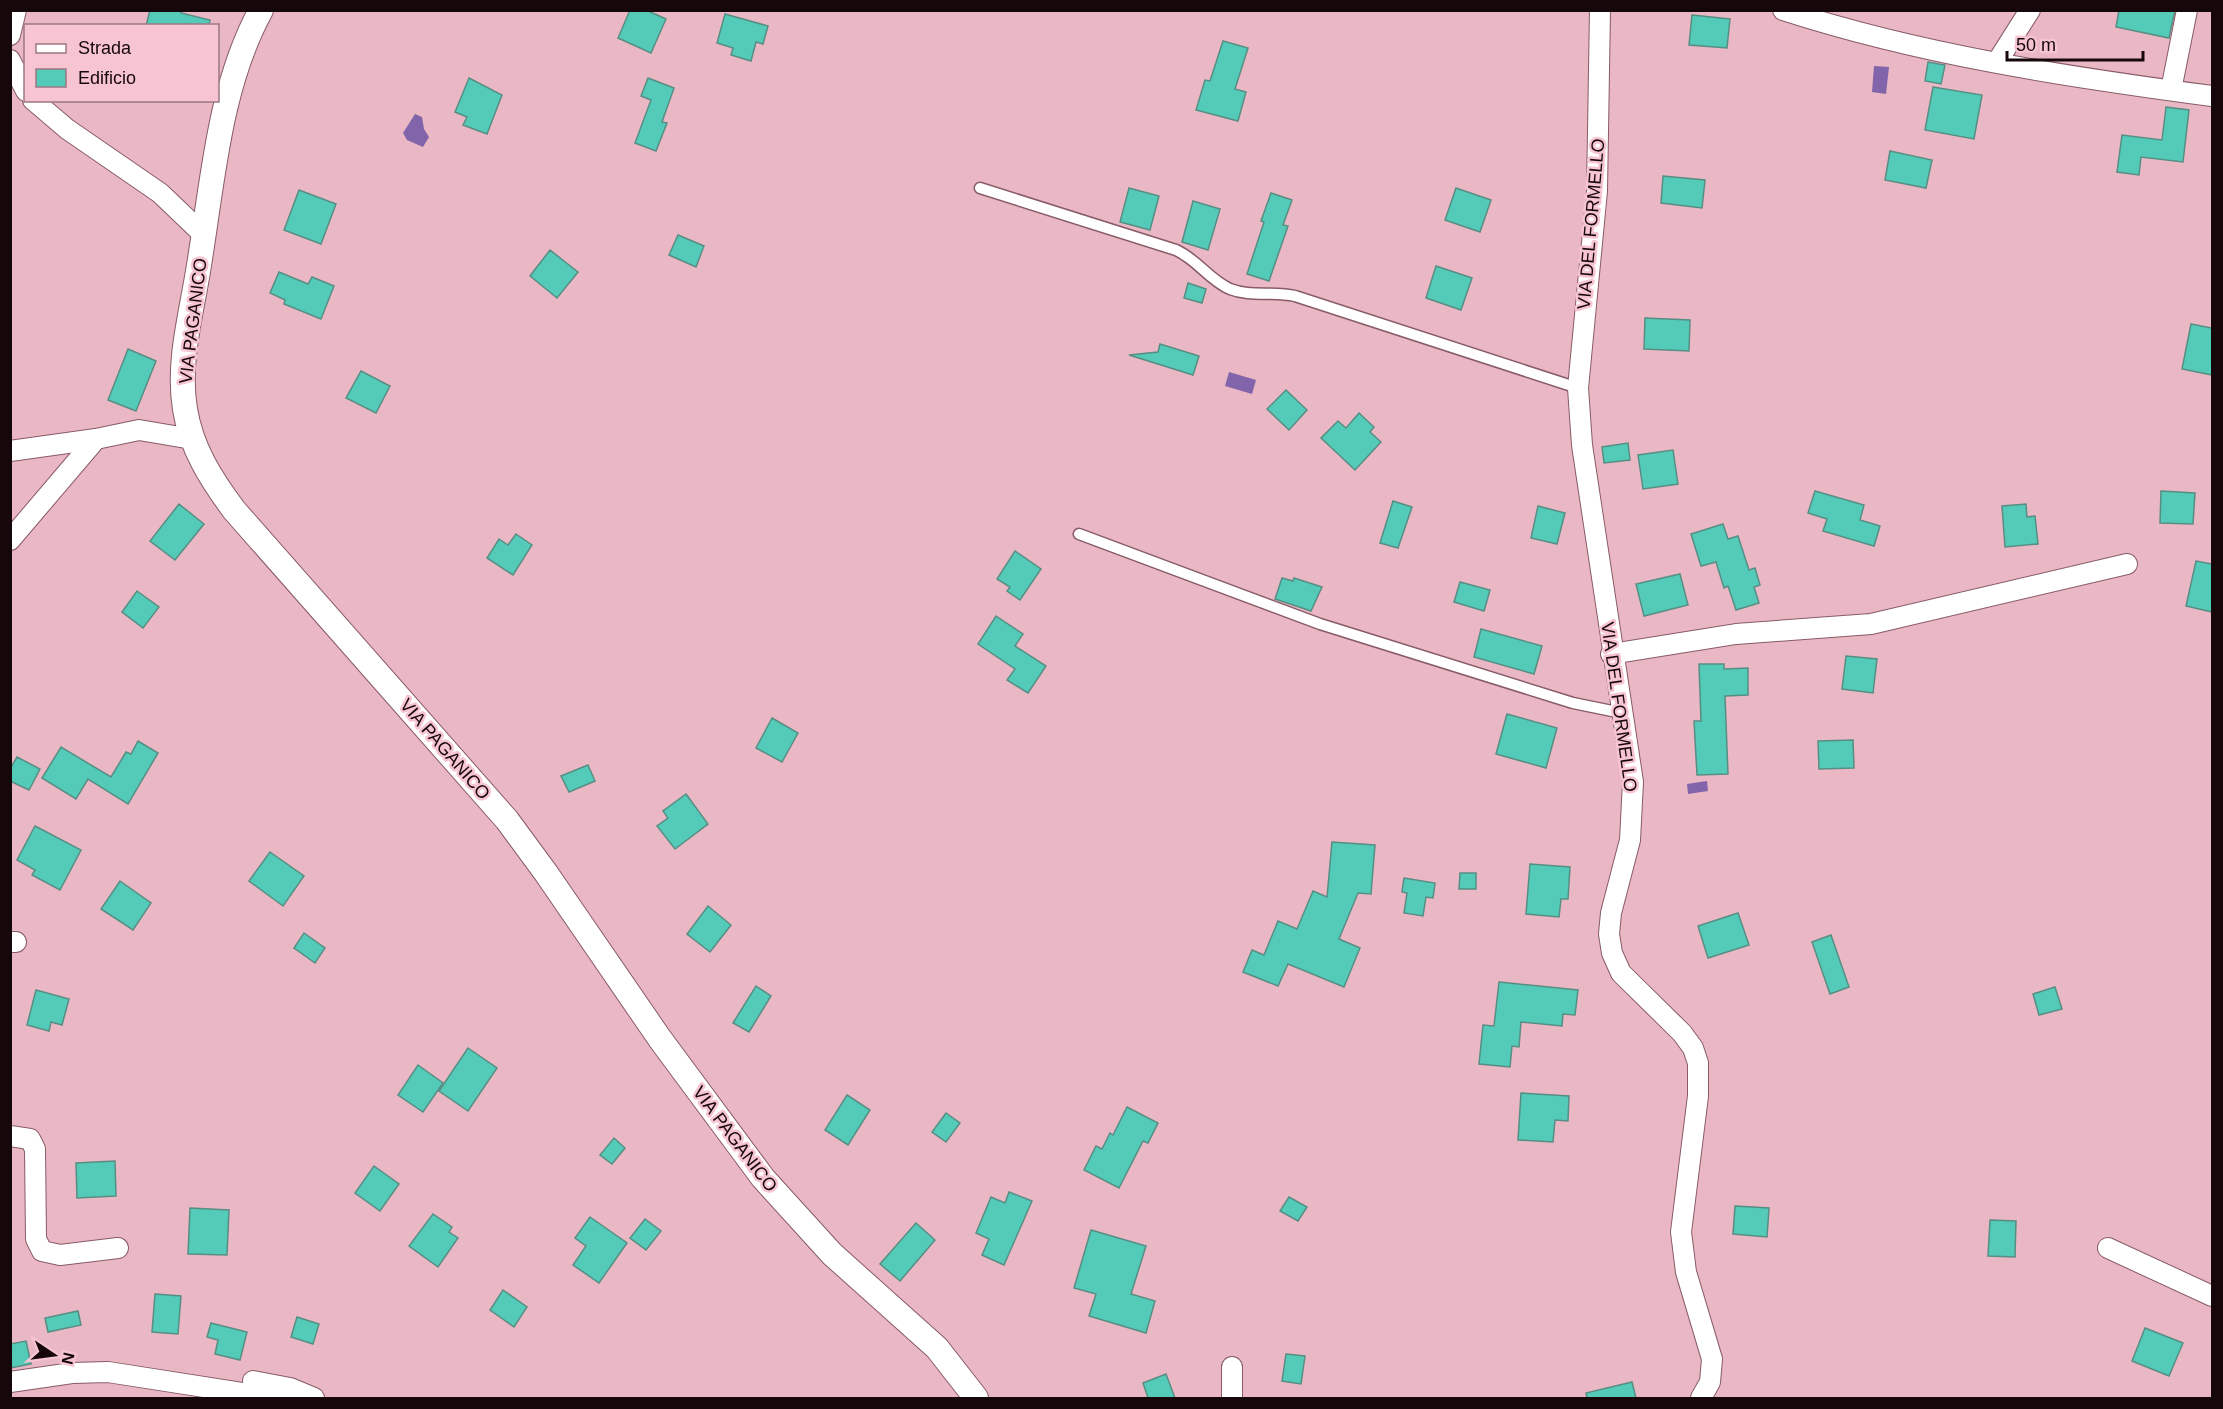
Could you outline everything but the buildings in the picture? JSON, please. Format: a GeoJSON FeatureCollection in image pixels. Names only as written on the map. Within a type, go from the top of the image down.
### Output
{"type":"FeatureCollection","features":[{"type":"Feature","properties":{"kind":"street"},"geometry":{"type":"LineString","coordinates":[[10,35],[16,10]]}},
{"type":"Feature","properties":{"kind":"street","name":"VIA PAGANICO"},"geometry":{"type":"LineString","coordinates":[[261,10],[242,51],[227,103],[184,360],[184,406],[192,439],[205,468],[234,510],[520,838],[660,1039],[763,1178],[839,1261],[936,1348],[976,1398]]}},
{"type":"Feature","properties":{"kind":"street","name":"VIA DEL FORMELLO"},"geometry":{"type":"LineString","coordinates":[[1600,10],[1597,191],[1578,388],[1582,446],[1611,654],[1633,782],[1633,817],[1627,855],[1611,913],[1610,941],[1614,960],[1621,973],[1682,1033],[1693,1048],[1698,1063],[1698,1096],[1681,1232],[1686,1272],[1712,1359],[1710,1382],[1701,1398]]}},
{"type":"Feature","properties":{"kind":"street"},"geometry":{"type":"LineString","coordinates":[[1783,10],[1874,38],[1997,62],[2212,96]]}},
{"type":"Feature","properties":{"kind":"street"},"geometry":{"type":"LineString","coordinates":[[1997,62],[2030,10]]}},
{"type":"Feature","properties":{"kind":"street"},"geometry":{"type":"LineString","coordinates":[[2171,90],[2187,10]]}},
{"type":"Feature","properties":{"kind":"street"},"geometry":{"type":"LineString","coordinates":[[10,60],[24,87]]}},
{"type":"Feature","properties":{"kind":"street"},"geometry":{"type":"LineString","coordinates":[[35,102],[67,129],[160,193],[204,235]]}},
{"type":"Feature","properties":{"kind":"street"},"geometry":{"type":"LineString","coordinates":[[10,451],[96,439],[139,429],[192,439]]}},
{"type":"Feature","properties":{"kind":"street"},"geometry":{"type":"LineString","coordinates":[[10,540],[96,439]]}},
{"type":"Feature","properties":{"kind":"street"},"geometry":{"type":"LineString","coordinates":[[1611,654],[1719,636],[1871,624],[2127,564]]}},
{"type":"Feature","properties":{"kind":"street"},"geometry":{"type":"LineString","coordinates":[[10,1136],[30,1139],[35,1149],[36,1239],[42,1251],[53,1255],[118,1248]]}},
{"type":"Feature","properties":{"kind":"street"},"geometry":{"type":"LineString","coordinates":[[2108,1248],[2212,1296]]}},
{"type":"Feature","properties":{"kind":"street"},"geometry":{"type":"LineString","coordinates":[[138,1362],[285,1387],[314,1398]]}},
{"type":"Feature","properties":{"kind":"street"},"geometry":{"type":"LineString","coordinates":[[1232,1367],[1232,1398]]}},
{"type":"Feature","properties":{"kind":"street"},"geometry":{"type":"LineString","coordinates":[[10,1382],[64,1374],[108,1372],[274,1398]]}},
{"type":"Feature","properties":{"kind":"lane"},"geometry":{"type":"LineString","coordinates":[[980,188],[1176,250],[1193,258],[1218,282],[1238,291],[1295,296],[1578,388]]}},
{"type":"Feature","properties":{"kind":"lane"},"geometry":{"type":"LineString","coordinates":[[1079,534],[1320,624],[1573,703],[1622,713]]}},
{"type":"Feature","properties":{"kind":"shaded area"},"geometry":{"type":"Polygon","coordinates":[[[1874,66],[1889,67],[1886,94],[1872,92],[1874,66]]]}},
{"type":"Feature","properties":{"kind":"shaded area"},"geometry":{"type":"Polygon","coordinates":[[[415,114],[422,117],[424,129],[429,137],[423,147],[407,140],[403,133],[415,114]]]}},
{"type":"Feature","properties":{"kind":"shaded area"},"geometry":{"type":"Polygon","coordinates":[[[1229,372],[1256,380],[1252,394],[1225,386],[1229,372]]]}},
{"type":"Feature","properties":{"kind":"shaded area"},"geometry":{"type":"Polygon","coordinates":[[[1707,781],[1708,791],[1688,794],[1687,784],[1707,781]]]}}]}
